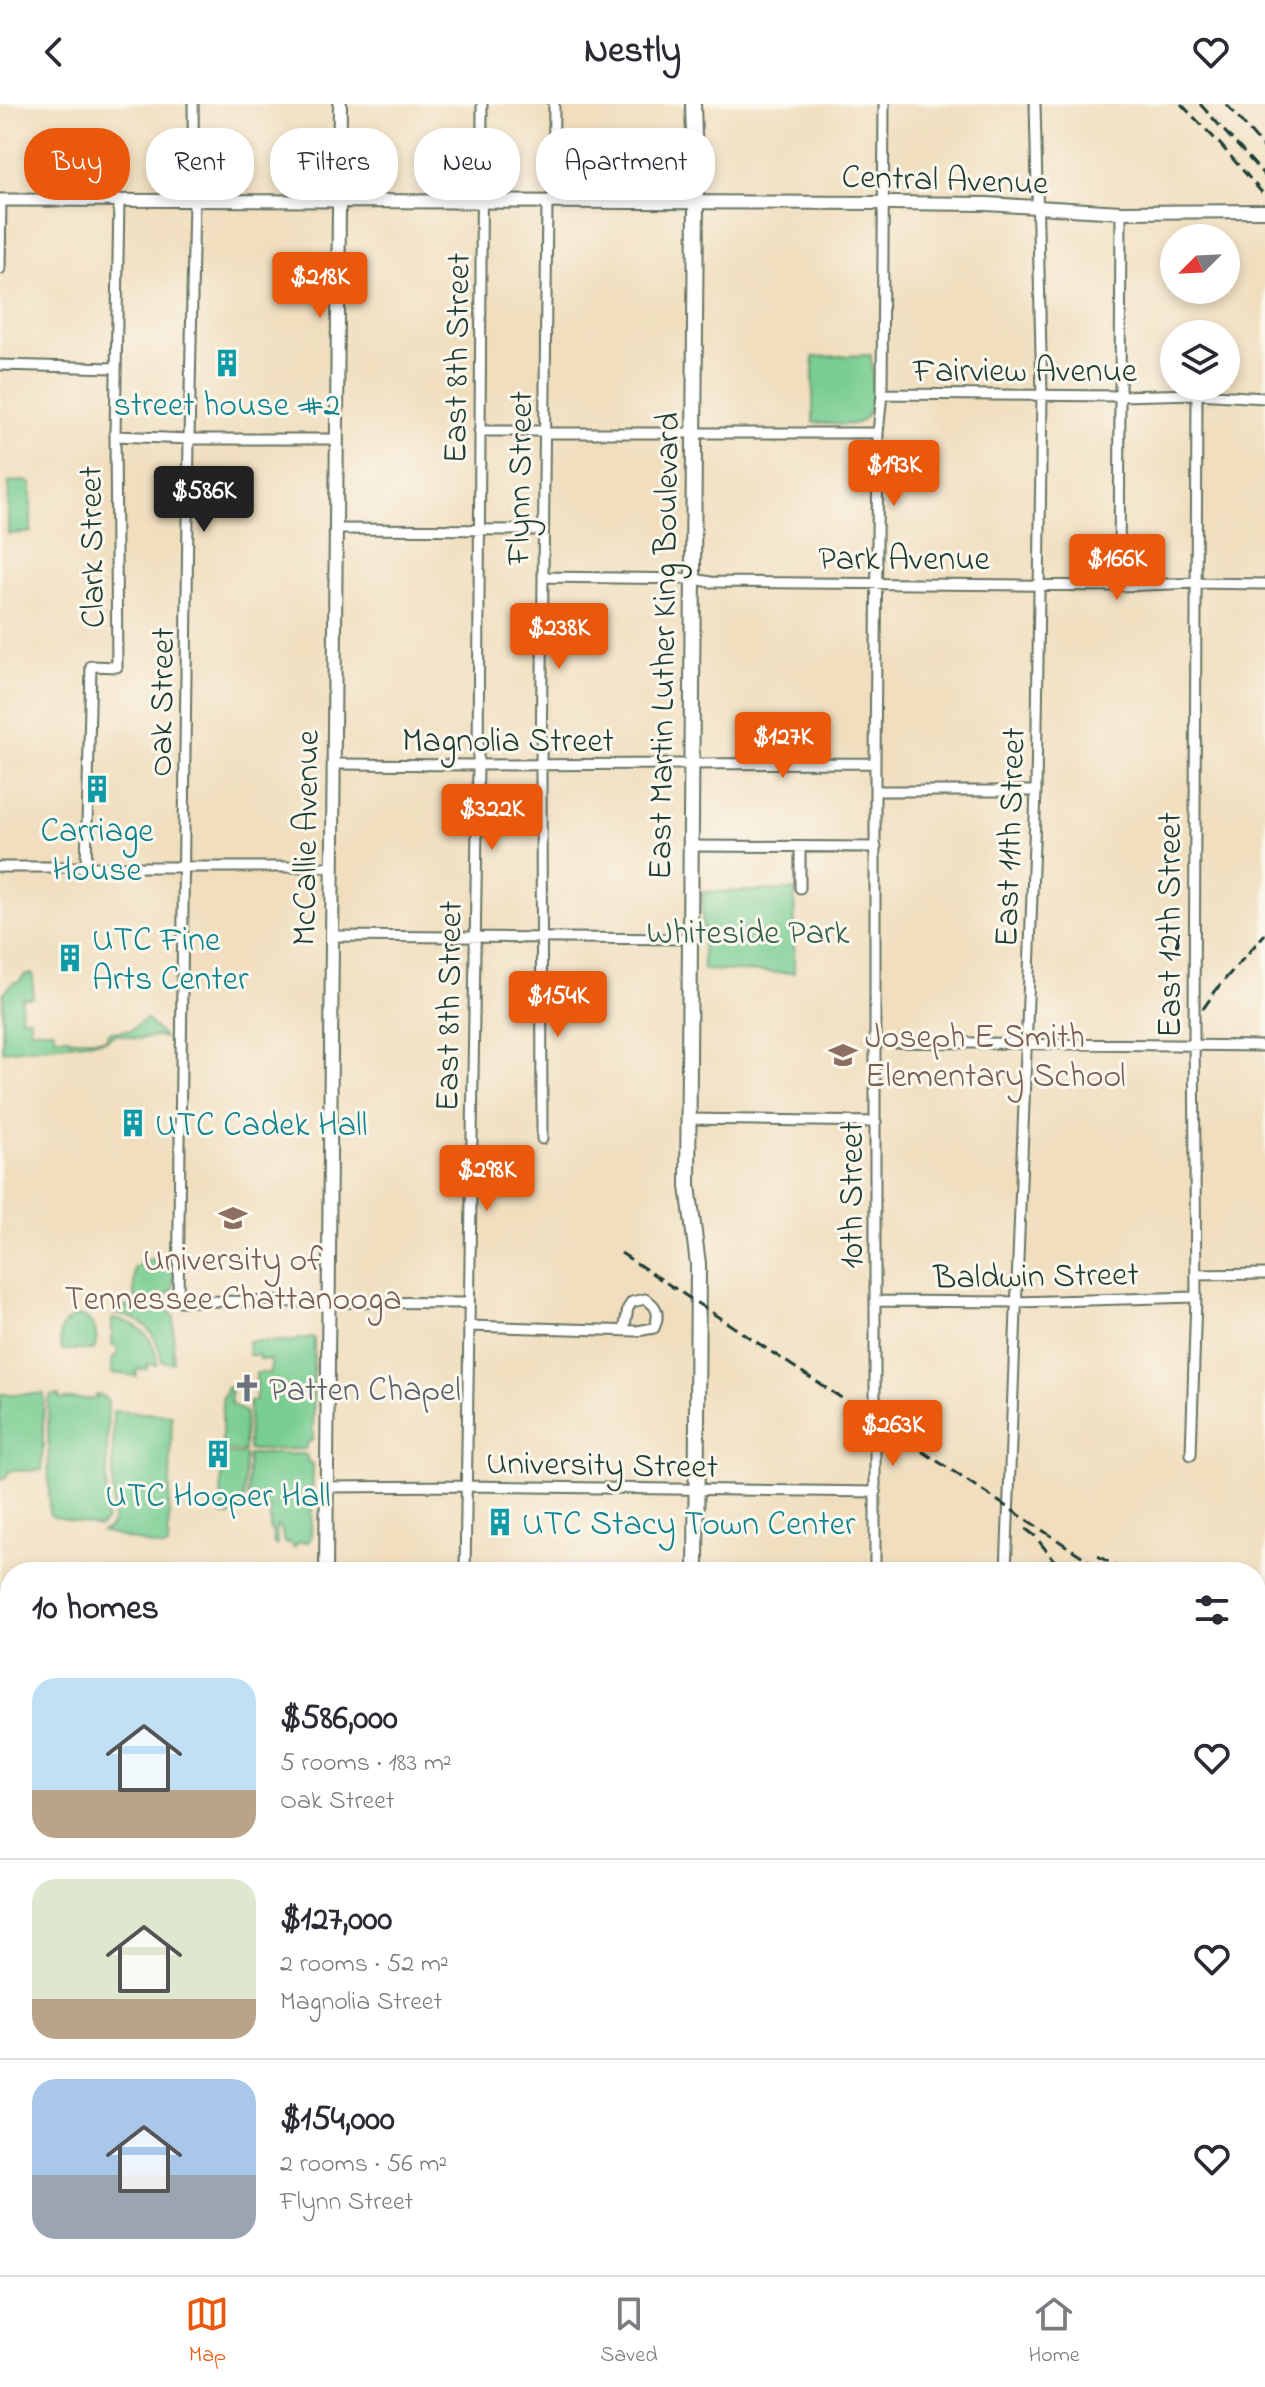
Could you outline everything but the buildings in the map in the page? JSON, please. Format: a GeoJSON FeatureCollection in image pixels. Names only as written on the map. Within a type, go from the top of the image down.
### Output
{"type":"FeatureCollection","features":[{"type":"Feature","properties":{"kind":"main road","name":"McCallie Avenue"},"geometry":{"type":"LineString","coordinates":[[326,1562],[340,104]]}},
{"type":"Feature","properties":{"kind":"main road","name":"East Martin Luther King Boulevard"},"geometry":{"type":"LineString","coordinates":[[693,104],[696,202],[695,433],[688,1186],[698,1264],[696,1562]]}},
{"type":"Feature","properties":{"kind":"main road","name":"Central Avenue"},"geometry":{"type":"LineString","coordinates":[[339,201],[987,204],[1121,212],[1265,211]]}},
{"type":"Feature","properties":{"kind":"street","name":"Oak Street"},"geometry":{"type":"LineString","coordinates":[[193,104],[178,1301],[328,1303]]}},
{"type":"Feature","properties":{"kind":"street","name":"East 8th Street"},"geometry":{"type":"LineString","coordinates":[[465,1562],[478,765],[482,104]]}},
{"type":"Feature","properties":{"kind":"street","name":"Flynn Street"},"geometry":{"type":"LineString","coordinates":[[542,1139],[543,530],[554,104]]}},
{"type":"Feature","properties":{"kind":"street","name":"10th Street"},"geometry":{"type":"LineString","coordinates":[[875,1562],[875,763],[884,104]]}},
{"type":"Feature","properties":{"kind":"street","name":"East 11th Street"},"geometry":{"type":"LineString","coordinates":[[1006,1562],[1036,791],[1042,395],[1035,104]]}},
{"type":"Feature","properties":{"kind":"street","name":"Central Avenue"},"geometry":{"type":"LineString","coordinates":[[1,200],[24,200]]}},
{"type":"Feature","properties":{"kind":"street"},"geometry":{"type":"LineString","coordinates":[[0,269],[1,200]]}},
{"type":"Feature","properties":{"kind":"street","name":"Central Avenue"},"geometry":{"type":"LineString","coordinates":[[119,200],[339,201]]}},
{"type":"Feature","properties":{"kind":"street","name":"Clark Street"},"geometry":{"type":"LineString","coordinates":[[86,866],[91,666],[117,667],[115,436],[119,200]]}},
{"type":"Feature","properties":{"kind":"street"},"geometry":{"type":"LineString","coordinates":[[1119,586],[1121,212]]}},
{"type":"Feature","properties":{"kind":"street"},"geometry":{"type":"LineString","coordinates":[[0,365],[116,368]]}},
{"type":"Feature","properties":{"kind":"street","name":"Fairview Avenue"},"geometry":{"type":"LineString","coordinates":[[882,394],[1160,395]]}},
{"type":"Feature","properties":{"kind":"street","name":"Fairview Avenue"},"geometry":{"type":"LineString","coordinates":[[1240,397],[1265,398]]}},
{"type":"Feature","properties":{"kind":"street","name":"East 12th Street"},"geometry":{"type":"LineString","coordinates":[[1191,1455],[1196,1297],[1197,400]]}},
{"type":"Feature","properties":{"kind":"street"},"geometry":{"type":"LineString","coordinates":[[479,431],[878,433]]}},
{"type":"Feature","properties":{"kind":"street"},"geometry":{"type":"LineString","coordinates":[[115,436],[337,439]]}},
{"type":"Feature","properties":{"kind":"street"},"geometry":{"type":"LineString","coordinates":[[336,529],[543,530]]}},
{"type":"Feature","properties":{"kind":"street","name":"Park Avenue"},"geometry":{"type":"LineString","coordinates":[[543,577],[1119,586],[1265,584]]}},
{"type":"Feature","properties":{"kind":"street","name":"Magnolia Street"},"geometry":{"type":"LineString","coordinates":[[333,764],[875,763]]}},
{"type":"Feature","properties":{"kind":"street"},"geometry":{"type":"LineString","coordinates":[[876,791],[1036,791]]}},
{"type":"Feature","properties":{"kind":"street"},"geometry":{"type":"LineString","coordinates":[[690,846],[876,847]]}},
{"type":"Feature","properties":{"kind":"street"},"geometry":{"type":"LineString","coordinates":[[800,848],[800,888]]}},
{"type":"Feature","properties":{"kind":"street"},"geometry":{"type":"LineString","coordinates":[[0,867],[332,867]]}},
{"type":"Feature","properties":{"kind":"street"},"geometry":{"type":"LineString","coordinates":[[331,936],[689,939]]}},
{"type":"Feature","properties":{"kind":"street"},"geometry":{"type":"LineString","coordinates":[[876,1042],[1265,1046]]}},
{"type":"Feature","properties":{"kind":"street"},"geometry":{"type":"LineString","coordinates":[[688,1119],[876,1122]]}},
{"type":"Feature","properties":{"kind":"street"},"geometry":{"type":"LineString","coordinates":[[1196,1275],[1265,1274]]}},
{"type":"Feature","properties":{"kind":"street","name":"Baldwin Street"},"geometry":{"type":"LineString","coordinates":[[876,1301],[1016,1302],[1196,1297]]}},
{"type":"Feature","properties":{"kind":"street"},"geometry":{"type":"LineString","coordinates":[[328,1303],[469,1303]]}},
{"type":"Feature","properties":{"kind":"street"},"geometry":{"type":"LineString","coordinates":[[468,1326],[624,1331]]}},
{"type":"Feature","properties":{"kind":"street","name":"University Street"},"geometry":{"type":"LineString","coordinates":[[327,1487],[876,1492]]}},
{"type":"Feature","properties":{"kind":"green space"},"geometry":{"type":"Polygon","coordinates":[[[871,355],[871,405],[862,421],[838,425],[813,422],[813,357],[871,355]]]}},
{"type":"Feature","properties":{"kind":"green space"},"geometry":{"type":"Polygon","coordinates":[[[26,481],[31,484],[31,532],[8,534],[9,482],[26,481]]]}},
{"type":"Feature","properties":{"kind":"green space","name":"Whiteside Park"},"geometry":{"type":"Polygon","coordinates":[[[795,890],[794,973],[703,970],[702,892],[795,890]]]}},
{"type":"Feature","properties":{"kind":"green space"},"geometry":{"type":"Polygon","coordinates":[[[26,974],[33,974],[33,998],[22,998],[21,1018],[30,1018],[30,1030],[54,1030],[54,1037],[70,1039],[105,1039],[110,1032],[131,1030],[146,1019],[165,1038],[139,1039],[116,1034],[106,1040],[2,1051],[3,994],[26,974]]]}},
{"type":"Feature","properties":{"kind":"green space"},"geometry":{"type":"Polygon","coordinates":[[[165,1259],[173,1264],[174,1288],[164,1298],[134,1298],[134,1268],[140,1265],[141,1260],[165,1259]]]}},
{"type":"Feature","properties":{"kind":"green space"},"geometry":{"type":"Polygon","coordinates":[[[113,1307],[165,1307],[174,1317],[173,1362],[162,1362],[157,1342],[147,1328],[133,1319],[113,1314],[113,1307]]]}},
{"type":"Feature","properties":{"kind":"green space"},"geometry":{"type":"Polygon","coordinates":[[[77,1316],[88,1320],[94,1328],[94,1350],[62,1350],[62,1329],[77,1316]]]}},
{"type":"Feature","properties":{"kind":"green space"},"geometry":{"type":"Polygon","coordinates":[[[112,1319],[130,1323],[144,1333],[153,1347],[157,1365],[147,1364],[147,1369],[137,1369],[136,1376],[112,1373],[112,1360],[118,1353],[112,1346],[112,1319]]]}},
{"type":"Feature","properties":{"kind":"green space"},"geometry":{"type":"Polygon","coordinates":[[[312,1337],[313,1440],[307,1443],[305,1449],[248,1450],[249,1402],[256,1401],[256,1373],[271,1373],[271,1360],[249,1355],[248,1341],[296,1341],[312,1337]]]}},
{"type":"Feature","properties":{"kind":"green space"},"geometry":{"type":"Polygon","coordinates":[[[230,1387],[231,1404],[245,1412],[244,1451],[222,1451],[222,1396],[230,1387]]]}},
{"type":"Feature","properties":{"kind":"green space"},"geometry":{"type":"Polygon","coordinates":[[[0,1394],[44,1394],[42,1470],[9,1471],[6,1477],[0,1479],[0,1394]]]}},
{"type":"Feature","properties":{"kind":"green space"},"geometry":{"type":"Polygon","coordinates":[[[52,1395],[59,1395],[59,1399],[96,1399],[96,1395],[108,1401],[106,1520],[99,1527],[51,1516],[49,1512],[48,1400],[52,1395]]]}},
{"type":"Feature","properties":{"kind":"green space"},"geometry":{"type":"Polygon","coordinates":[[[113,1411],[172,1415],[168,1547],[102,1532],[113,1521],[113,1411]]]}},
{"type":"Feature","properties":{"kind":"green space"},"geometry":{"type":"Polygon","coordinates":[[[222,1454],[245,1456],[244,1505],[231,1507],[231,1516],[221,1515],[222,1454]]]}},
{"type":"Feature","properties":{"kind":"green space"},"geometry":{"type":"Polygon","coordinates":[[[250,1454],[304,1454],[307,1461],[313,1464],[311,1538],[308,1542],[299,1542],[294,1547],[284,1543],[281,1527],[276,1526],[277,1546],[270,1530],[270,1508],[248,1507],[250,1454]]]}},
{"type":"Feature","properties":{"kind":"railway"},"geometry":{"type":"LineString","coordinates":[[1181,104],[1265,196]]}},
{"type":"Feature","properties":{"kind":"railway"},"geometry":{"type":"LineString","coordinates":[[1200,104],[1265,176]]}},
{"type":"Feature","properties":{"kind":"railway"},"geometry":{"type":"LineString","coordinates":[[1226,104],[1265,149]]}},
{"type":"Feature","properties":{"kind":"railway"},"geometry":{"type":"LineString","coordinates":[[1203,1009],[1265,934]]}},
{"type":"Feature","properties":{"kind":"railway"},"geometry":{"type":"LineString","coordinates":[[621,1253],[1091,1562]]}},
{"type":"Feature","properties":{"kind":"railway"},"geometry":{"type":"LineString","coordinates":[[1026,1529],[1055,1562]]}},
{"type":"Feature","properties":{"kind":"railway"},"geometry":{"type":"LineString","coordinates":[[1098,1556],[1108,1562]]}},
{"type":"Feature","properties":{"kind":"place","name":"street house #2"},"geometry":{"type":"Point","coordinates":[227,363]}},
{"type":"Feature","properties":{"kind":"place","name":"Carriage House"},"geometry":{"type":"Point","coordinates":[97,789]}},
{"type":"Feature","properties":{"kind":"place","name":"UTC Fine Arts Center"},"geometry":{"type":"Point","coordinates":[70,958]}},
{"type":"Feature","properties":{"kind":"place","name":"Joseph E Smith Elementary School"},"geometry":{"type":"Point","coordinates":[843,1055]}},
{"type":"Feature","properties":{"kind":"place","name":"UTC Cadek Hall"},"geometry":{"type":"Point","coordinates":[133,1123]}},
{"type":"Feature","properties":{"kind":"place","name":"University of Tennessee Chattanooga"},"geometry":{"type":"Point","coordinates":[233,1218]}},
{"type":"Feature","properties":{"kind":"place","name":"Patten Chapel"},"geometry":{"type":"Point","coordinates":[247,1388]}},
{"type":"Feature","properties":{"kind":"place","name":"UTC Hooper Hall"},"geometry":{"type":"Point","coordinates":[218,1454]}},
{"type":"Feature","properties":{"kind":"place","name":"UTC Stacy Town Center"},"geometry":{"type":"Point","coordinates":[500,1522]}}]}
